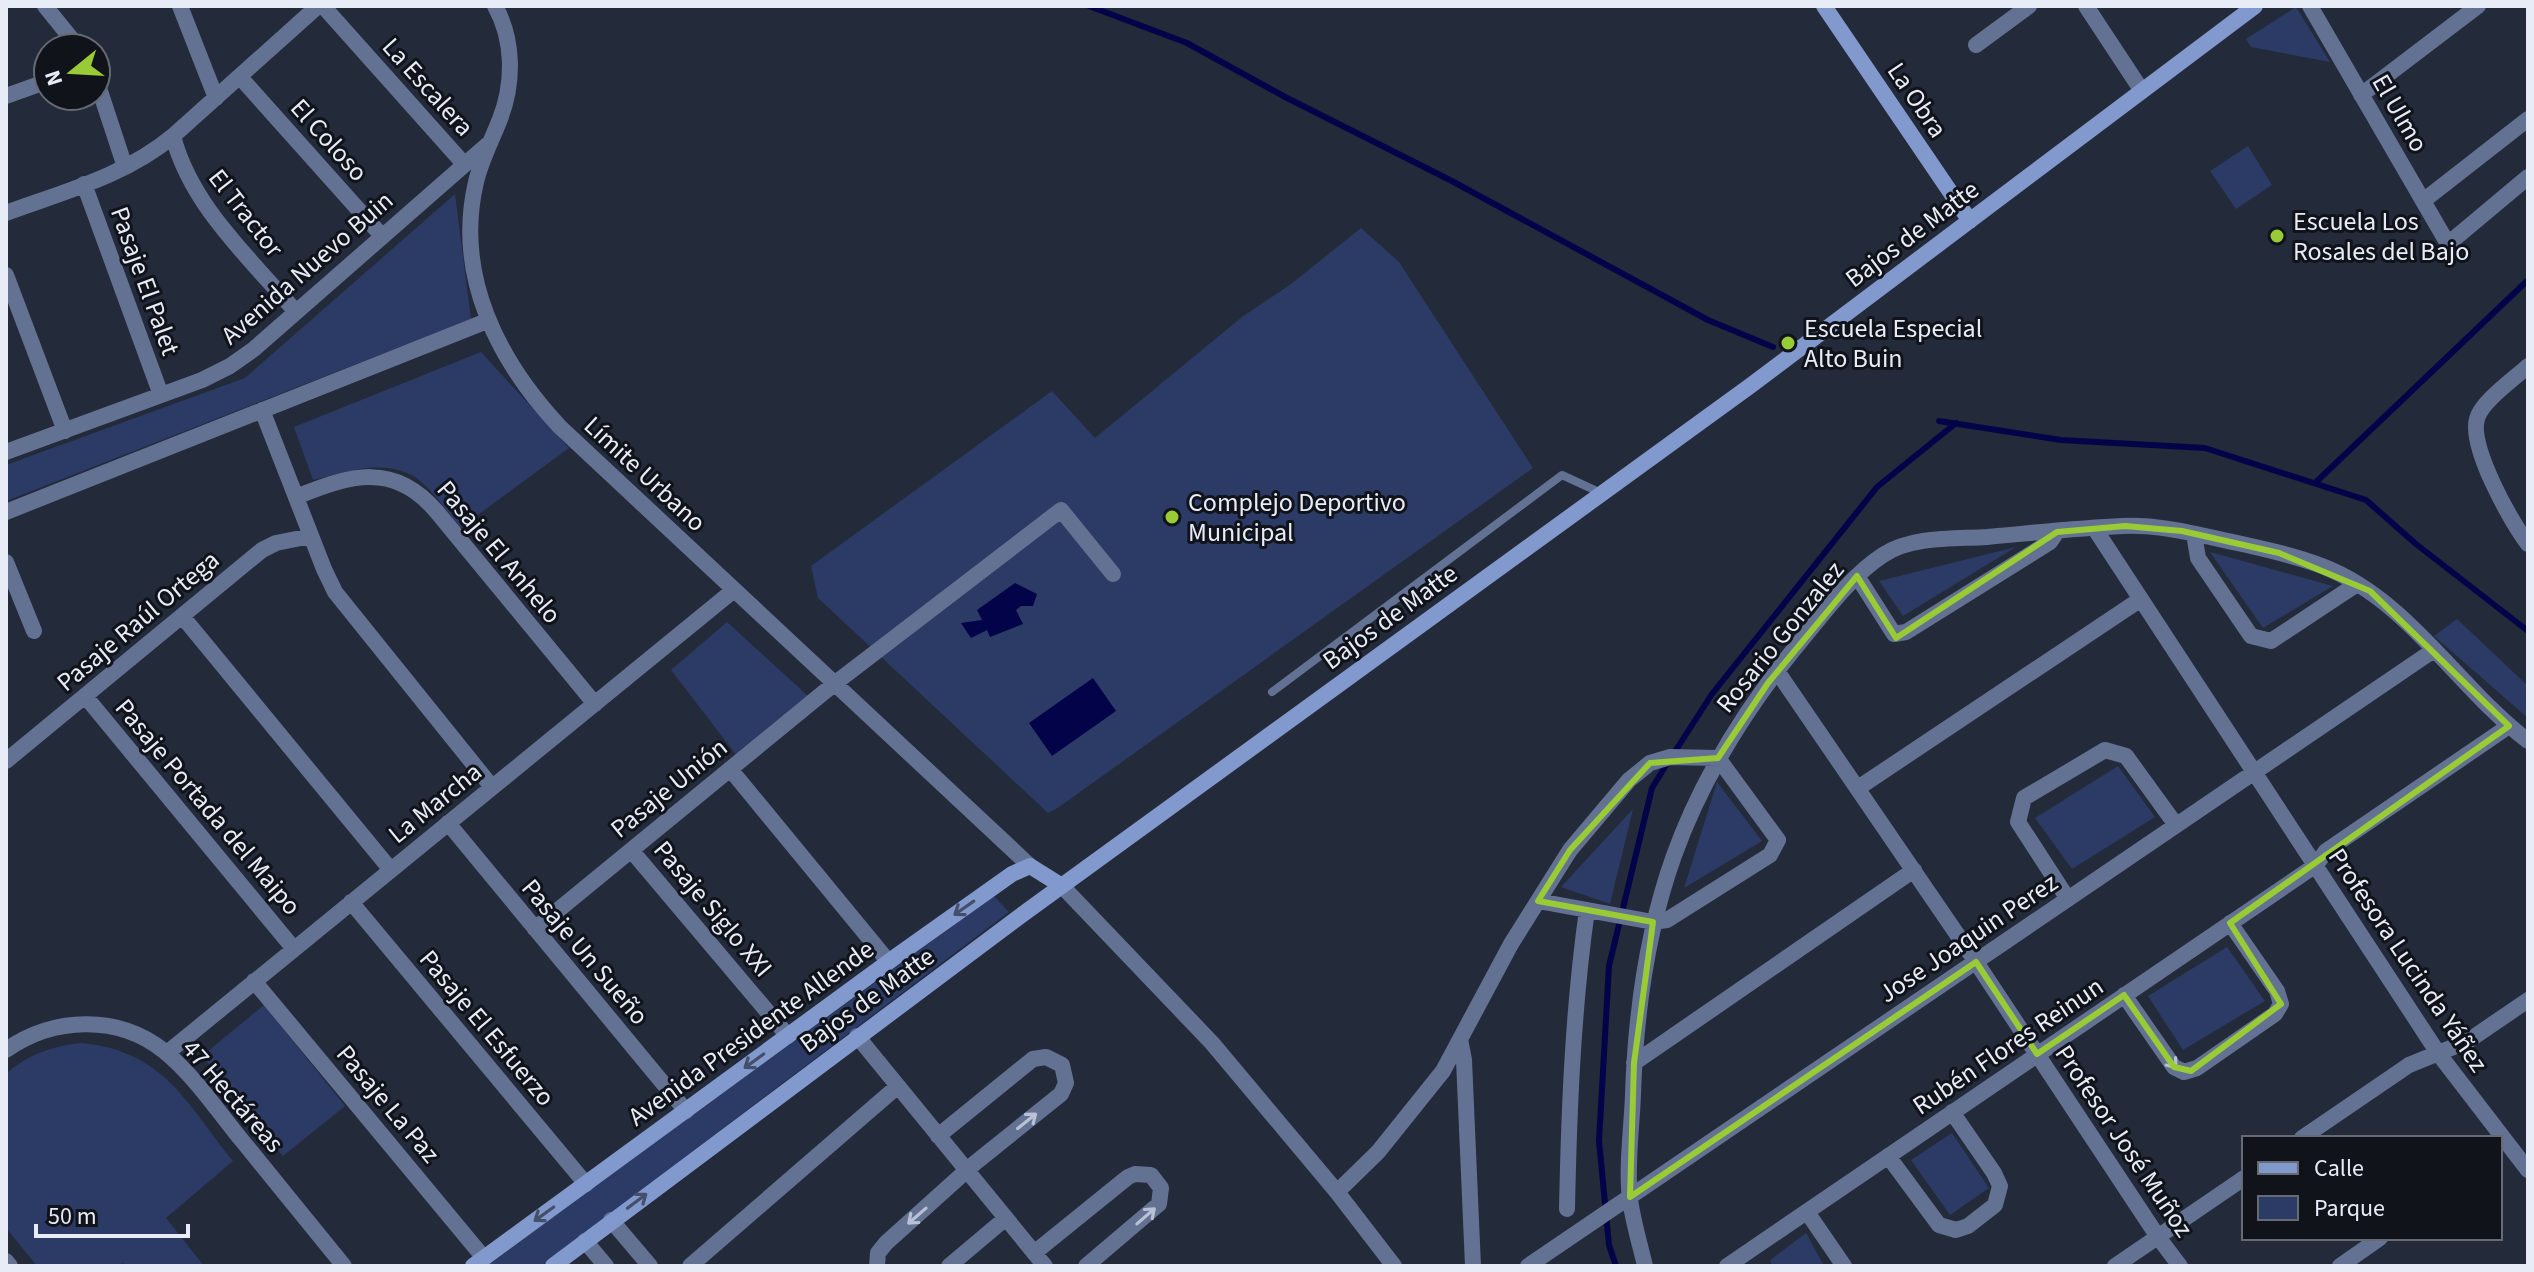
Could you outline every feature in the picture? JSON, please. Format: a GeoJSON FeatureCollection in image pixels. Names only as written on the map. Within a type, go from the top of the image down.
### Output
{"type":"FeatureCollection","features":[{"type":"Feature","properties":{"kind":"main road","name":"La Obra"},"geometry":{"type":"LineString","coordinates":[[1824,6],[1970,221]]}},
{"type":"Feature","properties":{"kind":"main road","name":"Bajos de Matte"},"geometry":{"type":"LineString","coordinates":[[553,1266],[857,1036],[1601,494],[2255,6]]}},
{"type":"Feature","properties":{"kind":"main road"},"geometry":{"type":"LineString","coordinates":[[1030,866],[1062,886]]}},
{"type":"Feature","properties":{"kind":"main road","name":"Avenida Presidente Allende"},"geometry":{"type":"LineString","coordinates":[[478,1262],[888,961],[1012,874],[1030,866]]}},
{"type":"Feature","properties":{"kind":"street"},"geometry":{"type":"LineString","coordinates":[[45,6],[66,32]]}},
{"type":"Feature","properties":{"kind":"street"},"geometry":{"type":"LineString","coordinates":[[180,6],[216,98]]}},
{"type":"Feature","properties":{"kind":"street"},"geometry":{"type":"LineString","coordinates":[[6,213],[125,167],[173,136],[321,6]]}},
{"type":"Feature","properties":{"kind":"street","name":"La Escalera"},"geometry":{"type":"LineString","coordinates":[[321,6],[464,164]]}},
{"type":"Feature","properties":{"kind":"street","name":"Límite Urbano"},"geometry":{"type":"LineString","coordinates":[[495,6],[507,37],[510,68],[506,101],[474,191],[471,235],[475,277],[487,321],[508,363],[539,405],[1030,866]]}},
{"type":"Feature","properties":{"kind":"street"},"geometry":{"type":"LineString","coordinates":[[1976,45],[2029,6]]}},
{"type":"Feature","properties":{"kind":"street"},"geometry":{"type":"LineString","coordinates":[[2086,6],[2142,91]]}},
{"type":"Feature","properties":{"kind":"street","name":"El Ulmo"},"geometry":{"type":"LineString","coordinates":[[2310,6],[2448,244],[2528,177]]}},
{"type":"Feature","properties":{"kind":"street"},"geometry":{"type":"LineString","coordinates":[[2361,95],[2478,6]]}},
{"type":"Feature","properties":{"kind":"street","name":"El Coloso"},"geometry":{"type":"LineString","coordinates":[[240,77],[382,236]]}},
{"type":"Feature","properties":{"kind":"street"},"geometry":{"type":"LineString","coordinates":[[6,96],[32,87]]}},
{"type":"Feature","properties":{"kind":"street"},"geometry":{"type":"LineString","coordinates":[[107,112],[125,167]]}},
{"type":"Feature","properties":{"kind":"street"},"geometry":{"type":"LineString","coordinates":[[2423,201],[2528,119]]}},
{"type":"Feature","properties":{"kind":"street","name":"El Tractor"},"geometry":{"type":"LineString","coordinates":[[173,136],[184,171],[205,206],[296,312]]}},
{"type":"Feature","properties":{"kind":"street","name":"Avenida Nuevo Buin"},"geometry":{"type":"LineString","coordinates":[[6,452],[230,366],[489,144]]}},
{"type":"Feature","properties":{"kind":"street","name":"Pasaje El Palet"},"geometry":{"type":"LineString","coordinates":[[84,184],[161,395]]}},
{"type":"Feature","properties":{"kind":"street"},"geometry":{"type":"LineString","coordinates":[[6,275],[65,431]]}},
{"type":"Feature","properties":{"kind":"street"},"geometry":{"type":"LineString","coordinates":[[6,512],[487,321]]}},
{"type":"Feature","properties":{"kind":"street"},"geometry":{"type":"LineString","coordinates":[[2528,366],[2487,404],[2477,419],[2477,437],[2496,491],[2528,544]]}},
{"type":"Feature","properties":{"kind":"street"},"geometry":{"type":"LineString","coordinates":[[262,410],[329,581],[342,603],[492,787]]}},
{"type":"Feature","properties":{"kind":"street","name":"Pasaje El Anhelo"},"geometry":{"type":"LineString","coordinates":[[296,497],[340,480],[371,476],[401,483],[415,490],[437,512],[595,704]]}},
{"type":"Feature","properties":{"kind":"street","name":"Pasaje Unión"},"geometry":{"type":"LineString","coordinates":[[535,929],[834,684],[1061,510],[1113,574]]}},
{"type":"Feature","properties":{"kind":"street","name":"Rosario Gonzalez"},"geometry":{"type":"LineString","coordinates":[[1645,1266],[1630,1197],[1634,1063],[1643,977],[1653,922],[1683,827],[1718,758],[1777,671],[1857,576],[1886,553],[1921,541],[2125,526],[2194,534],[2324,566],[2370,591],[2528,741]]}},
{"type":"Feature","properties":{"kind":"street","name":"Profesora Lucinda Yáñez"},"geometry":{"type":"LineString","coordinates":[[2095,529],[2494,1136]]}},
{"type":"Feature","properties":{"kind":"street"},"geometry":{"type":"LineString","coordinates":[[1857,576],[1894,634],[1906,632],[2050,542],[2057,532]]}},
{"type":"Feature","properties":{"kind":"street"},"geometry":{"type":"LineString","coordinates":[[2194,534],[2198,558],[2251,636],[2271,641],[2357,584]]}},
{"type":"Feature","properties":{"kind":"street","name":"Pasaje Raúl Ortega"},"geometry":{"type":"LineString","coordinates":[[6,761],[262,550],[276,543],[311,536]]}},
{"type":"Feature","properties":{"kind":"street"},"geometry":{"type":"LineString","coordinates":[[6,562],[34,631]]}},
{"type":"Feature","properties":{"kind":"street","name":"La Marcha"},"geometry":{"type":"LineString","coordinates":[[167,1053],[734,590]]}},
{"type":"Feature","properties":{"kind":"street"},"geometry":{"type":"LineString","coordinates":[[1858,788],[2141,599]]}},
{"type":"Feature","properties":{"kind":"street"},"geometry":{"type":"LineString","coordinates":[[182,616],[391,870]]}},
{"type":"Feature","properties":{"kind":"street","name":"Jose Joaquin Perez"},"geometry":{"type":"LineString","coordinates":[[1528,1266],[2434,650]]}},
{"type":"Feature","properties":{"kind":"street","name":"Profesor José Muñoz"},"geometry":{"type":"LineString","coordinates":[[1777,671],[2180,1266]]}},
{"type":"Feature","properties":{"kind":"street","name":"Pasaje Portada del Maipo"},"geometry":{"type":"LineString","coordinates":[[85,696],[294,949]]}},
{"type":"Feature","properties":{"kind":"street","name":"Rubén Flores Reinun"},"geometry":{"type":"LineString","coordinates":[[1727,1266],[1748,1260],[1807,1212],[2316,865],[2326,851],[2509,726]]}},
{"type":"Feature","properties":{"kind":"street"},"geometry":{"type":"LineString","coordinates":[[2068,899],[2018,822],[2024,798],[2105,750],[2126,756],[2176,825]]}},
{"type":"Feature","properties":{"kind":"street"},"geometry":{"type":"LineString","coordinates":[[1337,1192],[1378,1152],[1443,1071],[1538,901],[1570,850],[1629,780],[1650,763],[1675,757],[1718,758],[1778,840],[1770,855],[1667,920],[1653,922],[1538,901]]}},
{"type":"Feature","properties":{"kind":"street"},"geometry":{"type":"LineString","coordinates":[[730,769],[888,961]]}},
{"type":"Feature","properties":{"kind":"street","name":"Pasaje Un Sueño"},"geometry":{"type":"LineString","coordinates":[[448,823],[686,1111]]}},
{"type":"Feature","properties":{"kind":"street","name":"Pasaje Siglo XXI"},"geometry":{"type":"LineString","coordinates":[[631,850],[788,1036]]}},
{"type":"Feature","properties":{"kind":"street"},"geometry":{"type":"LineString","coordinates":[[1634,1063],[1914,870]]}},
{"type":"Feature","properties":{"kind":"street"},"geometry":{"type":"LineString","coordinates":[[1062,886],[1212,1043],[1337,1192],[1394,1266]]}},
{"type":"Feature","properties":{"kind":"street","name":"Pasaje El Esfuerzo"},"geometry":{"type":"LineString","coordinates":[[351,902],[586,1184]]}},
{"type":"Feature","properties":{"kind":"street"},"geometry":{"type":"LineString","coordinates":[[1567,1209],[1572,1055],[1578,973],[1587,910]]}},
{"type":"Feature","properties":{"kind":"street"},"geometry":{"type":"LineString","coordinates":[[2124,995],[2174,1067],[2184,1072],[2197,1068],[2275,1014],[2281,1004],[2277,991],[2230,923]]}},
{"type":"Feature","properties":{"kind":"street","name":"Pasaje La Paz"},"geometry":{"type":"LineString","coordinates":[[254,981],[478,1262]]}},
{"type":"Feature","properties":{"kind":"street"},"geometry":{"type":"LineString","coordinates":[[2305,1136],[2409,1065],[2468,1041],[2528,1000]]}},
{"type":"Feature","properties":{"kind":"street","name":"47 Hectáreas"},"geometry":{"type":"LineString","coordinates":[[6,1050],[51,1028],[92,1024],[132,1032],[167,1053],[344,1266]]}},
{"type":"Feature","properties":{"kind":"street"},"geometry":{"type":"LineString","coordinates":[[857,1036],[1040,1260],[1128,1177],[1151,1175],[1161,1188],[1159,1204],[1086,1266]]}},
{"type":"Feature","properties":{"kind":"street"},"geometry":{"type":"LineString","coordinates":[[1460,1039],[1464,1060],[1473,1266]]}},
{"type":"Feature","properties":{"kind":"street"},"geometry":{"type":"LineString","coordinates":[[877,1266],[881,1247],[1061,1094],[1066,1083],[1062,1065],[1046,1057],[1033,1059],[938,1136]]}},
{"type":"Feature","properties":{"kind":"street"},"geometry":{"type":"LineString","coordinates":[[690,1266],[898,1086]]}},
{"type":"Feature","properties":{"kind":"street"},"geometry":{"type":"LineString","coordinates":[[1888,1156],[1939,1225],[1956,1230],[1968,1226],[1995,1205],[2000,1186],[1952,1112]]}},
{"type":"Feature","properties":{"kind":"street","name":"Profesora Lucinda Yáñez"},"geometry":{"type":"LineString","coordinates":[[2505,1152],[2528,1170]]}},
{"type":"Feature","properties":{"kind":"street"},"geometry":{"type":"LineString","coordinates":[[2115,1266],[2242,1179]]}},
{"type":"Feature","properties":{"kind":"street"},"geometry":{"type":"LineString","coordinates":[[1807,1212],[1844,1266]]}},
{"type":"Feature","properties":{"kind":"street"},"geometry":{"type":"LineString","coordinates":[[949,1266],[1006,1218]]}},
{"type":"Feature","properties":{"kind":"street"},"geometry":{"type":"LineString","coordinates":[[611,1220],[650,1266]]}},
{"type":"Feature","properties":{"kind":"street"},"geometry":{"type":"LineString","coordinates":[[2340,1266],[2377,1240]]}},
{"type":"Feature","properties":{"kind":"street"},"geometry":{"type":"LineString","coordinates":[[585,1241],[606,1266]]}},
{"type":"Feature","properties":{"kind":"street"},"geometry":{"type":"LineString","coordinates":[[6,1261],[10,1266]]}},
{"type":"Feature","properties":{"kind":"lane"},"geometry":{"type":"LineString","coordinates":[[1272,692],[1562,475],[1601,494]]}},
{"type":"Feature","properties":{"kind":"highlighted area"},"geometry":{"type":"Polygon","coordinates":[[[2125,526],[2182,531],[2279,553],[2370,591],[2509,726],[2230,923],[2281,1004],[2191,1071],[2174,1067],[2124,995],[2037,1054],[1976,962],[1630,1197],[1634,1063],[1653,922],[1538,901],[1570,850],[1650,763],[1718,758],[1768,683],[1857,576],[1896,638],[2057,532],[2125,526]]]}},
{"type":"Feature","properties":{"kind":"green space"},"geometry":{"type":"Polygon","coordinates":[[[2296,7],[2330,62],[2251,47],[2246,39],[2296,7]]]}},
{"type":"Feature","properties":{"kind":"green space"},"geometry":{"type":"Polygon","coordinates":[[[2248,146],[2272,185],[2236,209],[2210,171],[2248,146]]]}},
{"type":"Feature","properties":{"kind":"green space"},"geometry":{"type":"Polygon","coordinates":[[[455,194],[471,319],[6,501],[6,465],[245,378],[455,194]]]}},
{"type":"Feature","properties":{"kind":"green space","name":"Complejo Deportivo Municipal"},"geometry":{"type":"Polygon","coordinates":[[[1361,228],[1399,262],[1533,468],[1048,813],[818,598],[811,566],[1052,391],[1095,438],[1242,317],[1291,284],[1361,228]]]}},
{"type":"Feature","properties":{"kind":"green space"},"geometry":{"type":"Polygon","coordinates":[[[481,352],[569,448],[460,528],[429,489],[415,477],[396,469],[348,471],[313,480],[294,427],[481,352]]]}},
{"type":"Feature","properties":{"kind":"green space"},"geometry":{"type":"Polygon","coordinates":[[[2016,547],[1903,616],[1879,581],[2016,547]]]}},
{"type":"Feature","properties":{"kind":"green space"},"geometry":{"type":"Polygon","coordinates":[[[2210,552],[2333,586],[2263,628],[2210,552]]]}},
{"type":"Feature","properties":{"kind":"green space"},"geometry":{"type":"Polygon","coordinates":[[[2457,619],[2528,686],[2528,718],[2434,636],[2457,619]]]}},
{"type":"Feature","properties":{"kind":"green space"},"geometry":{"type":"Polygon","coordinates":[[[727,622],[808,696],[737,756],[671,670],[727,622]]]}},
{"type":"Feature","properties":{"kind":"green space"},"geometry":{"type":"Polygon","coordinates":[[[2118,766],[2155,817],[2072,869],[2035,818],[2118,766]]]}},
{"type":"Feature","properties":{"kind":"green space"},"geometry":{"type":"Polygon","coordinates":[[[1717,782],[1762,841],[1684,888],[1717,782]]]}},
{"type":"Feature","properties":{"kind":"green space"},"geometry":{"type":"Polygon","coordinates":[[[1633,809],[1610,904],[1561,887],[1633,809]]]}},
{"type":"Feature","properties":{"kind":"green space"},"geometry":{"type":"Polygon","coordinates":[[[994,896],[1009,912],[541,1266],[485,1266],[994,896]]]}},
{"type":"Feature","properties":{"kind":"green space"},"geometry":{"type":"Polygon","coordinates":[[[2227,947],[2265,1001],[2183,1050],[2148,996],[2227,947]]]}},
{"type":"Feature","properties":{"kind":"green space"},"geometry":{"type":"Polygon","coordinates":[[[264,1005],[345,1106],[283,1156],[202,1056],[264,1005]]]}},
{"type":"Feature","properties":{"kind":"green space"},"geometry":{"type":"Polygon","coordinates":[[[82,1043],[110,1048],[134,1057],[171,1083],[233,1161],[166,1218],[204,1266],[126,1266],[123,1263],[118,1266],[37,1266],[6,1228],[6,1074],[41,1052],[82,1043]]]}},
{"type":"Feature","properties":{"kind":"green space"},"geometry":{"type":"Polygon","coordinates":[[[1952,1133],[1989,1188],[1950,1215],[1911,1160],[1952,1133]]]}},
{"type":"Feature","properties":{"kind":"green space"},"geometry":{"type":"Polygon","coordinates":[[[1806,1233],[1824,1266],[1772,1266],[1770,1260],[1806,1233]]]}},
{"type":"Feature","properties":{"kind":"shaded area"},"geometry":{"type":"Polygon","coordinates":[[[1015,583],[1037,594],[1033,606],[1021,606],[1016,610],[1023,624],[990,637],[987,630],[971,638],[961,623],[982,620],[977,610],[1015,583]]]}},
{"type":"Feature","properties":{"kind":"shaded area"},"geometry":{"type":"Polygon","coordinates":[[[1093,678],[1116,711],[1052,756],[1029,723],[1093,678]]]}},
{"type":"Feature","properties":{"kind":"waterway"},"geometry":{"type":"LineString","coordinates":[[1089,6],[1187,43],[1287,98],[1450,180],[1708,320],[1773,347]]}},
{"type":"Feature","properties":{"kind":"waterway"},"geometry":{"type":"LineString","coordinates":[[2315,483],[2528,280]]}},
{"type":"Feature","properties":{"kind":"waterway"},"geometry":{"type":"LineString","coordinates":[[1939,421],[2061,440],[2205,448],[2366,500],[2416,544],[2528,631]]}},
{"type":"Feature","properties":{"kind":"waterway"},"geometry":{"type":"LineString","coordinates":[[1674,753],[1712,694],[1877,487],[1956,423]]}},
{"type":"Feature","properties":{"kind":"waterway"},"geometry":{"type":"LineString","coordinates":[[1616,1266],[1609,1245],[1599,1141],[1609,966],[1652,788],[1668,762]]}},
{"type":"Feature","properties":{"kind":"place","name":"Escuela Los Rosales del Bajo"},"geometry":{"type":"Point","coordinates":[2277,236]}},
{"type":"Feature","properties":{"kind":"place","name":"Escuela Especial Alto Buin"},"geometry":{"type":"Point","coordinates":[1788,343]}},
{"type":"Feature","properties":{"kind":"place","name":"Complejo Deportivo Municipal"},"geometry":{"type":"Point","coordinates":[1172,517]}}]}
